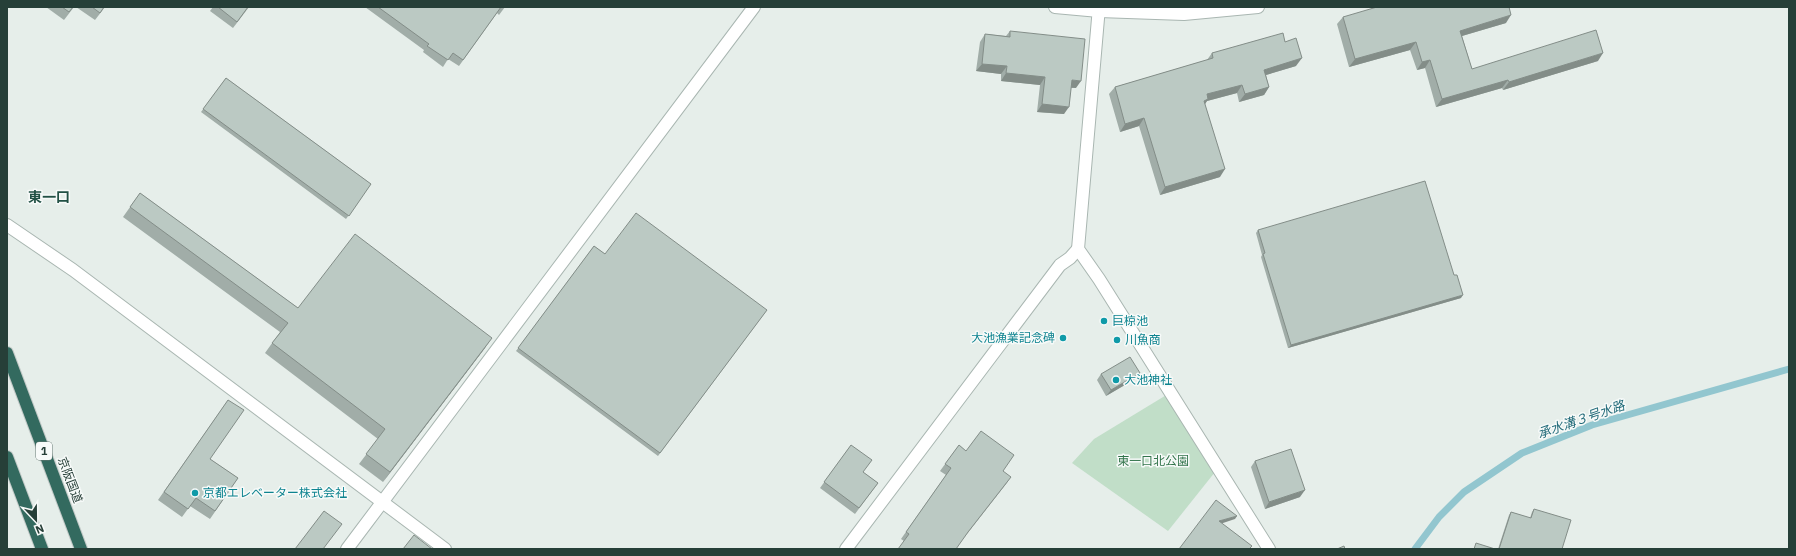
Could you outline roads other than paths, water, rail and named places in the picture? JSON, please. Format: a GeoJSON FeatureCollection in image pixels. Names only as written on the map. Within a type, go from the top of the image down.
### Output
{"type":"FeatureCollection","features":[{"type":"Feature","properties":{"kind":"highway","name":"京阪国道"},"geometry":{"type":"LineString","coordinates":[[7,353],[81,549]]}},
{"type":"Feature","properties":{"kind":"highway"},"geometry":{"type":"LineString","coordinates":[[7,457],[42,549]]}},
{"type":"Feature","properties":{"kind":"street"},"geometry":{"type":"LineString","coordinates":[[347,549],[754,7]]}},
{"type":"Feature","properties":{"kind":"street"},"geometry":{"type":"LineString","coordinates":[[1055,7],[1184,14],[1258,7]]}},
{"type":"Feature","properties":{"kind":"street"},"geometry":{"type":"LineString","coordinates":[[846,549],[1060,265],[1070,258],[1078,249],[1099,9]]}},
{"type":"Feature","properties":{"kind":"street"},"geometry":{"type":"LineString","coordinates":[[7,225],[79,275],[445,549]]}},
{"type":"Feature","properties":{"kind":"street"},"geometry":{"type":"LineString","coordinates":[[1078,249],[1099,279],[1269,549]]}},
{"type":"Feature","properties":{"kind":"waterway","name":"承水溝３号水路"},"geometry":{"type":"LineString","coordinates":[[1415,549],[1439,517],[1464,492],[1522,453],[1592,425],[1789,369]]}},
{"type":"Feature","properties":{"kind":"place","name":"巨椋池"},"geometry":{"type":"Point","coordinates":[1104,321]}},
{"type":"Feature","properties":{"kind":"place","name":"大池漁業記念碑"},"geometry":{"type":"Point","coordinates":[1063,338]}},
{"type":"Feature","properties":{"kind":"place","name":"川魚商"},"geometry":{"type":"Point","coordinates":[1117,340]}},
{"type":"Feature","properties":{"kind":"place","name":"大池神社"},"geometry":{"type":"Point","coordinates":[1116,380]}},
{"type":"Feature","properties":{"kind":"place","name":"京都エレベーター株式会社"},"geometry":{"type":"Point","coordinates":[195,493]}},
{"type":"Feature","properties":{"kind":"district","name":"東一口"},"geometry":{"type":"Point","coordinates":[49,197]}},
{"type":"Feature","properties":{"kind":"park label","name":"東一口北公園"},"geometry":{"type":"Point","coordinates":[1153,461]}}]}
